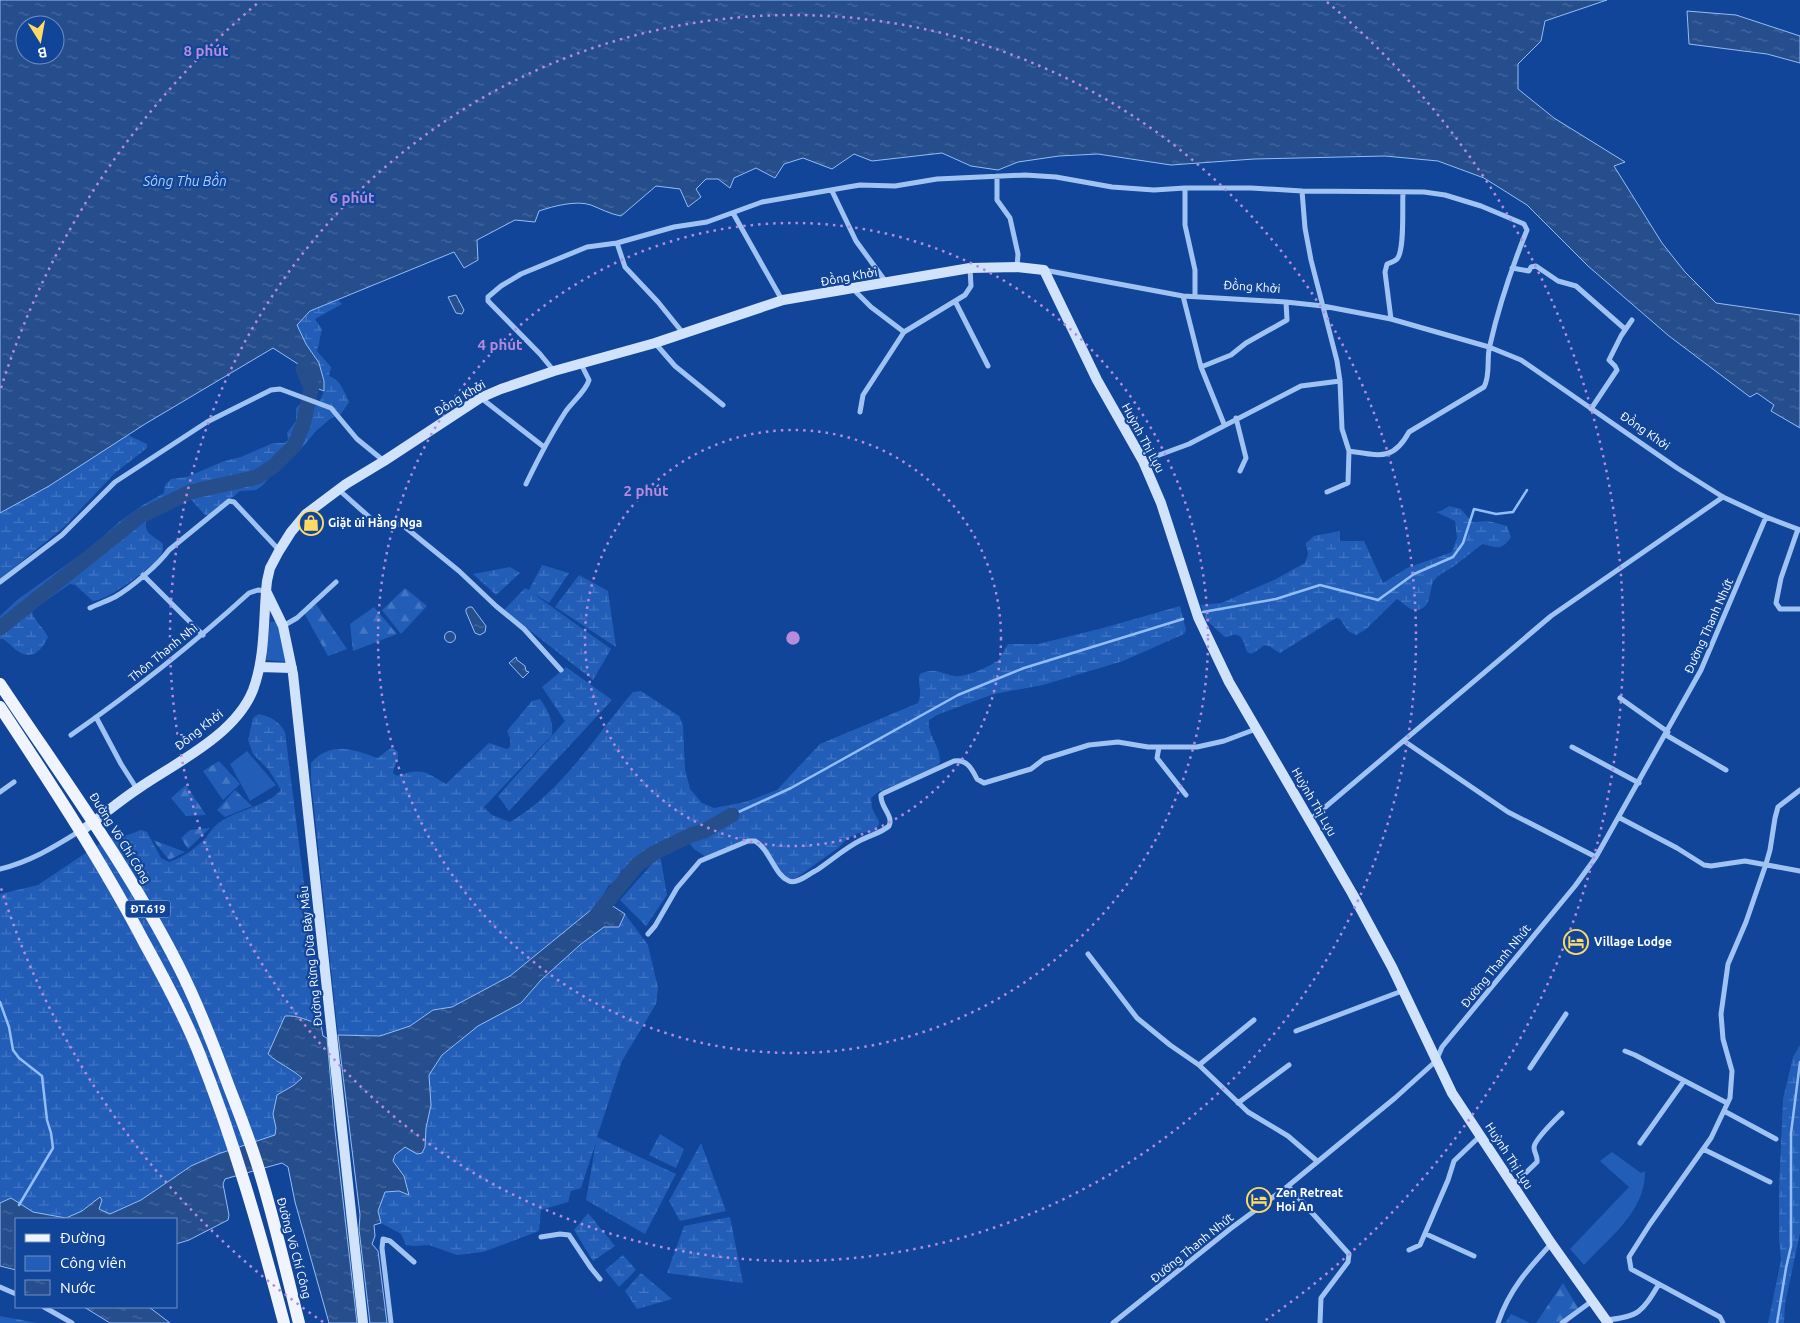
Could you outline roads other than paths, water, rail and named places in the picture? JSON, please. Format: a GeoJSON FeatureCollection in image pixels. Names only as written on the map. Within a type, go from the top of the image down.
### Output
{"type":"FeatureCollection","features":[{"type":"Feature","properties":{"kind":"main road","name":"Đường Võ Chí Công"},"geometry":{"type":"LineString","coordinates":[[0,684],[94,822],[151,915],[179,967],[215,1050],[250,1142],[262,1180],[299,1323]]}},
{"type":"Feature","properties":{"kind":"main road","name":"ĐT.619"},"geometry":{"type":"LineString","coordinates":[[0,707],[81,831],[164,977],[198,1052],[233,1147],[269,1265],[284,1323]]}},
{"type":"Feature","properties":{"kind":"street"},"geometry":{"type":"LineString","coordinates":[[997,176],[997,200],[1010,218],[1018,254],[1017,267]]}},
{"type":"Feature","properties":{"kind":"street"},"geometry":{"type":"LineString","coordinates":[[554,371],[540,354],[491,306],[488,298],[501,286],[530,270],[587,247],[616,242],[674,227],[707,222],[762,202],[860,185],[895,186],[931,180],[1035,176],[1112,187],[1154,190],[1278,188],[1302,191],[1424,192],[1445,195],[1481,206],[1524,224],[1527,230],[1512,268],[1489,347],[1487,381],[1484,387],[1409,432],[1402,444],[1394,451],[1382,456],[1349,450]]}},
{"type":"Feature","properties":{"kind":"street"},"geometry":{"type":"LineString","coordinates":[[1185,188],[1185,225],[1195,270],[1195,296]]}},
{"type":"Feature","properties":{"kind":"street"},"geometry":{"type":"LineString","coordinates":[[832,190],[856,241],[886,283]]}},
{"type":"Feature","properties":{"kind":"street"},"geometry":{"type":"LineString","coordinates":[[1302,191],[1305,228],[1311,260],[1337,361],[1342,429],[1349,450],[1348,483],[1328,492]]}},
{"type":"Feature","properties":{"kind":"street"},"geometry":{"type":"LineString","coordinates":[[1391,319],[1385,272],[1387,264],[1399,258],[1403,192]]}},
{"type":"Feature","properties":{"kind":"street"},"geometry":{"type":"LineString","coordinates":[[733,212],[783,300]]}},
{"type":"Feature","properties":{"kind":"street"},"geometry":{"type":"LineString","coordinates":[[616,242],[625,267],[658,302],[683,333]]}},
{"type":"Feature","properties":{"kind":"street"},"geometry":{"type":"LineString","coordinates":[[1512,268],[1529,271],[1531,267],[1536,266],[1558,281],[1576,286],[1625,329]]}},
{"type":"Feature","properties":{"kind":"street","name":"Đồng Khởi"},"geometry":{"type":"LineString","coordinates":[[81,831],[137,789],[211,740],[229,725],[244,707],[260,667],[266,591],[270,568],[291,532],[306,514],[338,489],[480,398],[500,389],[554,371],[655,344],[783,300],[970,268],[1017,267],[1044,270],[1183,296],[1323,306],[1391,319],[1489,347],[1521,360],[1677,468],[1723,497],[1799,530]]}},
{"type":"Feature","properties":{"kind":"street"},"geometry":{"type":"LineString","coordinates":[[860,412],[863,395],[904,332],[965,295],[971,286],[970,268]]}},
{"type":"Feature","properties":{"kind":"street","name":"Huỳnh Thị Lựu"},"geometry":{"type":"LineString","coordinates":[[1044,270],[1097,380],[1143,461],[1161,503],[1202,628],[1229,682],[1352,893],[1452,1093],[1607,1322]]}},
{"type":"Feature","properties":{"kind":"street"},"geometry":{"type":"LineString","coordinates":[[853,289],[871,307],[904,332]]}},
{"type":"Feature","properties":{"kind":"street"},"geometry":{"type":"LineString","coordinates":[[1183,296],[1201,367],[1224,424]]}},
{"type":"Feature","properties":{"kind":"street"},"geometry":{"type":"LineString","coordinates":[[955,301],[988,366]]}},
{"type":"Feature","properties":{"kind":"street"},"geometry":{"type":"LineString","coordinates":[[1201,367],[1230,355],[1246,343],[1286,320],[1286,302]]}},
{"type":"Feature","properties":{"kind":"street"},"geometry":{"type":"LineString","coordinates":[[1591,409],[1617,370],[1609,360],[1625,329],[1632,320]]}},
{"type":"Feature","properties":{"kind":"street"},"geometry":{"type":"LineString","coordinates":[[655,344],[675,366],[723,404]]}},
{"type":"Feature","properties":{"kind":"street"},"geometry":{"type":"LineString","coordinates":[[526,484],[544,447],[573,401],[588,385],[589,380],[581,364]]}},
{"type":"Feature","properties":{"kind":"street"},"geometry":{"type":"LineString","coordinates":[[1143,461],[1189,444],[1224,424],[1301,386],[1340,382]]}},
{"type":"Feature","properties":{"kind":"street"},"geometry":{"type":"LineString","coordinates":[[0,582],[62,535],[115,482],[199,427],[271,390],[280,390],[331,408],[357,439],[384,461]]}},
{"type":"Feature","properties":{"kind":"street"},"geometry":{"type":"LineString","coordinates":[[480,398],[544,447]]}},
{"type":"Feature","properties":{"kind":"street"},"geometry":{"type":"LineString","coordinates":[[1236,418],[1246,458],[1240,471]]}},
{"type":"Feature","properties":{"kind":"street"},"geometry":{"type":"LineString","coordinates":[[338,489],[376,524],[397,524],[405,527],[524,629],[561,670]]}},
{"type":"Feature","properties":{"kind":"street"},"geometry":{"type":"LineString","coordinates":[[1310,820],[1551,616],[1723,497]]}},
{"type":"Feature","properties":{"kind":"street"},"geometry":{"type":"LineString","coordinates":[[90,608],[116,596],[229,501],[234,502],[279,551]]}},
{"type":"Feature","properties":{"kind":"street","name":"Đường Thanh Nhứt"},"geometry":{"type":"LineString","coordinates":[[1113,1323],[1230,1229],[1288,1186],[1395,1098],[1436,1061],[1442,1047],[1576,886],[1620,818],[1701,670],[1766,517]]}},
{"type":"Feature","properties":{"kind":"street"},"geometry":{"type":"LineString","coordinates":[[1799,530],[1781,578],[1776,602],[1780,609],[1800,609]]}},
{"type":"Feature","properties":{"kind":"street"},"geometry":{"type":"LineString","coordinates":[[143,575],[203,635]]}},
{"type":"Feature","properties":{"kind":"street"},"geometry":{"type":"LineString","coordinates":[[283,626],[298,618],[336,582]]}},
{"type":"Feature","properties":{"kind":"street","name":"Đường Rừng Dừa Bảy Mẫu"},"geometry":{"type":"LineString","coordinates":[[266,591],[283,626],[292,668],[363,1323]]}},
{"type":"Feature","properties":{"kind":"street","name":"Thôn Thanh Nhì"},"geometry":{"type":"LineString","coordinates":[[71,735],[203,635],[249,592],[266,591]]}},
{"type":"Feature","properties":{"kind":"street"},"geometry":{"type":"LineString","coordinates":[[260,667],[292,668]]}},
{"type":"Feature","properties":{"kind":"street"},"geometry":{"type":"LineString","coordinates":[[1620,698],[1667,733],[1726,770]]}},
{"type":"Feature","properties":{"kind":"street"},"geometry":{"type":"LineString","coordinates":[[96,717],[121,764],[137,789]]}},
{"type":"Feature","properties":{"kind":"street"},"geometry":{"type":"LineString","coordinates":[[648,934],[655,926],[677,888],[702,859],[755,841],[762,846],[776,869],[789,882],[796,881],[821,867],[860,840],[889,826],[890,819],[881,801],[882,794],[954,761],[959,760],[967,763],[972,768],[977,779],[984,782],[1031,769],[1044,759],[1089,744],[1118,742],[1158,747],[1191,747],[1207,745],[1256,729]]}},
{"type":"Feature","properties":{"kind":"street"},"geometry":{"type":"LineString","coordinates":[[1404,740],[1508,812],[1596,857]]}},
{"type":"Feature","properties":{"kind":"street"},"geometry":{"type":"LineString","coordinates":[[1158,747],[1157,758],[1186,795]]}},
{"type":"Feature","properties":{"kind":"street"},"geometry":{"type":"LineString","coordinates":[[1572,747],[1639,783]]}},
{"type":"Feature","properties":{"kind":"street"},"geometry":{"type":"LineString","coordinates":[[0,792],[14,782]]}},
{"type":"Feature","properties":{"kind":"street"},"geometry":{"type":"LineString","coordinates":[[1723,1323],[1720,1316],[1631,1269],[1629,1257],[1711,1138],[1730,1098],[1732,1071],[1723,1039],[1721,1014],[1728,964],[1746,922],[1766,864],[1770,850],[1774,818],[1778,807],[1800,790]]}},
{"type":"Feature","properties":{"kind":"street"},"geometry":{"type":"LineString","coordinates":[[1620,818],[1677,848],[1704,865],[1711,866],[1745,861],[1800,870]]}},
{"type":"Feature","properties":{"kind":"street"},"geometry":{"type":"LineString","coordinates":[[0,869],[19,864],[43,854],[81,831]]}},
{"type":"Feature","properties":{"kind":"street"},"geometry":{"type":"LineString","coordinates":[[1088,954],[1137,1018],[1170,1045],[1199,1065],[1248,1112],[1288,1136],[1317,1161]]}},
{"type":"Feature","properties":{"kind":"street"},"geometry":{"type":"LineString","coordinates":[[1296,1031],[1402,991]]}},
{"type":"Feature","properties":{"kind":"street"},"geometry":{"type":"LineString","coordinates":[[1530,1068],[1566,1014]]}},
{"type":"Feature","properties":{"kind":"street"},"geometry":{"type":"LineString","coordinates":[[1199,1065],[1254,1020]]}},
{"type":"Feature","properties":{"kind":"street"},"geometry":{"type":"LineString","coordinates":[[1625,1051],[1727,1103]]}},
{"type":"Feature","properties":{"kind":"street"},"geometry":{"type":"LineString","coordinates":[[1238,1103],[1289,1065]]}},
{"type":"Feature","properties":{"kind":"street"},"geometry":{"type":"LineString","coordinates":[[1640,1143],[1684,1080]]}},
{"type":"Feature","properties":{"kind":"street"},"geometry":{"type":"LineString","coordinates":[[1724,1111],[1776,1139]]}},
{"type":"Feature","properties":{"kind":"street"},"geometry":{"type":"LineString","coordinates":[[1513,1185],[1537,1162],[1538,1158],[1534,1149],[1536,1142],[1562,1113]]}},
{"type":"Feature","properties":{"kind":"street"},"geometry":{"type":"LineString","coordinates":[[1410,1250],[1420,1245],[1426,1234],[1454,1161],[1480,1136]]}},
{"type":"Feature","properties":{"kind":"street"},"geometry":{"type":"LineString","coordinates":[[1703,1149],[1770,1182]]}},
{"type":"Feature","properties":{"kind":"street"},"geometry":{"type":"LineString","coordinates":[[1288,1186],[1349,1254],[1348,1262],[1321,1298],[1320,1323]]}},
{"type":"Feature","properties":{"kind":"street"},"geometry":{"type":"LineString","coordinates":[[540,1237],[569,1234],[600,1279]]}},
{"type":"Feature","properties":{"kind":"street"},"geometry":{"type":"LineString","coordinates":[[1426,1234],[1474,1256]]}},
{"type":"Feature","properties":{"kind":"street"},"geometry":{"type":"LineString","coordinates":[[391,1323],[382,1248],[384,1239],[390,1241],[414,1262]]}},
{"type":"Feature","properties":{"kind":"street"},"geometry":{"type":"LineString","coordinates":[[1498,1323],[1508,1297],[1527,1270],[1552,1243]]}},
{"type":"Feature","properties":{"kind":"street"},"geometry":{"type":"LineString","coordinates":[[269,1265],[283,1261]]}},
{"type":"Feature","properties":{"kind":"street"},"geometry":{"type":"LineString","coordinates":[[1607,1322],[1636,1314],[1646,1306],[1659,1284]]}},
{"type":"Feature","properties":{"kind":"street"},"geometry":{"type":"LineString","coordinates":[[0,1287],[15,1294]]}},
{"type":"Feature","properties":{"kind":"street"},"geometry":{"type":"LineString","coordinates":[[1562,1323],[1592,1300]]}},
{"type":"Feature","properties":{"kind":"street"},"geometry":{"type":"LineString","coordinates":[[46,1308],[72,1323]]}},
{"type":"Feature","properties":{"kind":"water","name":"Sông Thu Bồn"},"geometry":{"type":"Polygon","coordinates":[[[0,0],[1607,0],[1545,21],[1541,41],[1518,64],[1518,89],[1554,118],[1625,162],[1614,166],[1662,243],[1685,272],[1716,303],[1800,315],[1800,428],[1771,411],[1774,405],[1757,393],[1750,397],[1669,336],[1588,266],[1527,205],[1484,178],[1438,161],[1385,156],[1254,159],[1171,165],[1098,154],[1059,156],[1018,162],[998,170],[971,166],[942,153],[872,161],[854,154],[832,169],[803,158],[784,164],[775,178],[756,168],[734,178],[730,188],[718,179],[706,179],[696,189],[701,197],[688,207],[680,189],[656,186],[621,216],[591,205],[572,203],[539,211],[535,222],[515,220],[477,240],[478,260],[464,268],[454,252],[310,311],[297,325],[306,344],[319,363],[324,381],[324,391],[301,382],[298,364],[273,348],[145,424],[49,486],[0,513],[0,0]]]}},
{"type":"Feature","properties":{"kind":"water"},"geometry":{"type":"Polygon","coordinates":[[[1687,11],[1736,15],[1800,36],[1800,63],[1767,54],[1689,44],[1687,11]]]}},
{"type":"Feature","properties":{"kind":"water"},"geometry":{"type":"Polygon","coordinates":[[[456,295],[464,310],[462,314],[456,313],[448,297],[456,295]]]}},
{"type":"Feature","properties":{"kind":"water"},"geometry":{"type":"Polygon","coordinates":[[[472,607],[486,626],[485,632],[480,635],[475,633],[466,612],[466,609],[472,607]]]}},
{"type":"Feature","properties":{"kind":"water"},"geometry":{"type":"Polygon","coordinates":[[[450,631],[456,637],[450,643],[444,637],[450,631]]]}},
{"type":"Feature","properties":{"kind":"water"},"geometry":{"type":"Polygon","coordinates":[[[516,657],[525,666],[526,671],[529,672],[523,678],[509,663],[516,657]]]}},
{"type":"Feature","properties":{"kind":"water"},"geometry":{"type":"Polygon","coordinates":[[[608,903],[625,914],[619,927],[604,927],[581,944],[541,980],[521,1003],[478,1026],[442,1055],[429,1075],[431,1105],[426,1128],[425,1147],[422,1153],[417,1154],[405,1147],[395,1155],[393,1161],[404,1176],[409,1195],[399,1191],[385,1192],[378,1211],[381,1223],[374,1225],[375,1236],[372,1244],[378,1251],[387,1323],[370,1323],[359,1229],[360,1215],[338,1035],[380,1036],[410,1026],[433,1010],[452,1007],[510,976],[597,905],[608,903]]]}},
{"type":"Feature","properties":{"kind":"water"},"geometry":{"type":"Polygon","coordinates":[[[285,1016],[299,1017],[321,1025],[323,1036],[327,1038],[335,1130],[357,1323],[329,1323],[295,1202],[288,1167],[282,1163],[225,1179],[223,1184],[229,1215],[228,1220],[189,1240],[178,1243],[178,1218],[66,1218],[82,1211],[100,1197],[102,1200],[99,1209],[110,1214],[141,1200],[191,1166],[218,1154],[275,1135],[276,1128],[273,1114],[277,1095],[302,1078],[268,1054],[285,1016]]]}},
{"type":"Feature","properties":{"kind":"water"},"geometry":{"type":"Polygon","coordinates":[[[11,1198],[33,1212],[66,1218],[15,1218],[15,1270],[0,1266],[0,1203],[11,1198]]]}},
{"type":"Feature","properties":{"kind":"water"},"geometry":{"type":"Polygon","coordinates":[[[86,1308],[150,1308],[170,1323],[110,1323],[86,1308]]]}},
{"type":"Feature","properties":{"kind":"waterway"},"geometry":{"type":"LineString","coordinates":[[0,628],[139,517],[190,492],[257,477],[274,466],[294,446],[303,425],[312,386],[311,388],[303,369]]}},
{"type":"Feature","properties":{"kind":"waterway"},"geometry":{"type":"LineString","coordinates":[[1203,612],[1276,599],[1320,585],[1378,600],[1414,574],[1453,557],[1463,543],[1474,509],[1496,514],[1513,512],[1527,490]]}},
{"type":"Feature","properties":{"kind":"waterway"},"geometry":{"type":"LineString","coordinates":[[732,815],[791,788],[958,695],[1024,668],[1183,619]]}},
{"type":"Feature","properties":{"kind":"waterway"},"geometry":{"type":"LineString","coordinates":[[594,918],[637,865],[654,853],[691,835],[704,831],[732,815]]}},
{"type":"Feature","properties":{"kind":"waterway"},"geometry":{"type":"LineString","coordinates":[[0,1002],[9,1027],[13,1050],[19,1058],[42,1076],[47,1120],[53,1148],[19,1205]]}},
{"type":"Feature","properties":{"kind":"waterway"},"geometry":{"type":"LineString","coordinates":[[1777,1323],[1791,1246],[1791,1133],[1800,1062]]}},
{"type":"Feature","properties":{"kind":"place","name":"Giặt ủi Hằng Nga"},"geometry":{"type":"Point","coordinates":[311,523]}},
{"type":"Feature","properties":{"kind":"place","name":"Village Lodge"},"geometry":{"type":"Point","coordinates":[1576,942]}},
{"type":"Feature","properties":{"kind":"place","name":"Zen Retreat Hoi An"},"geometry":{"type":"Point","coordinates":[1259,1200]}}]}
